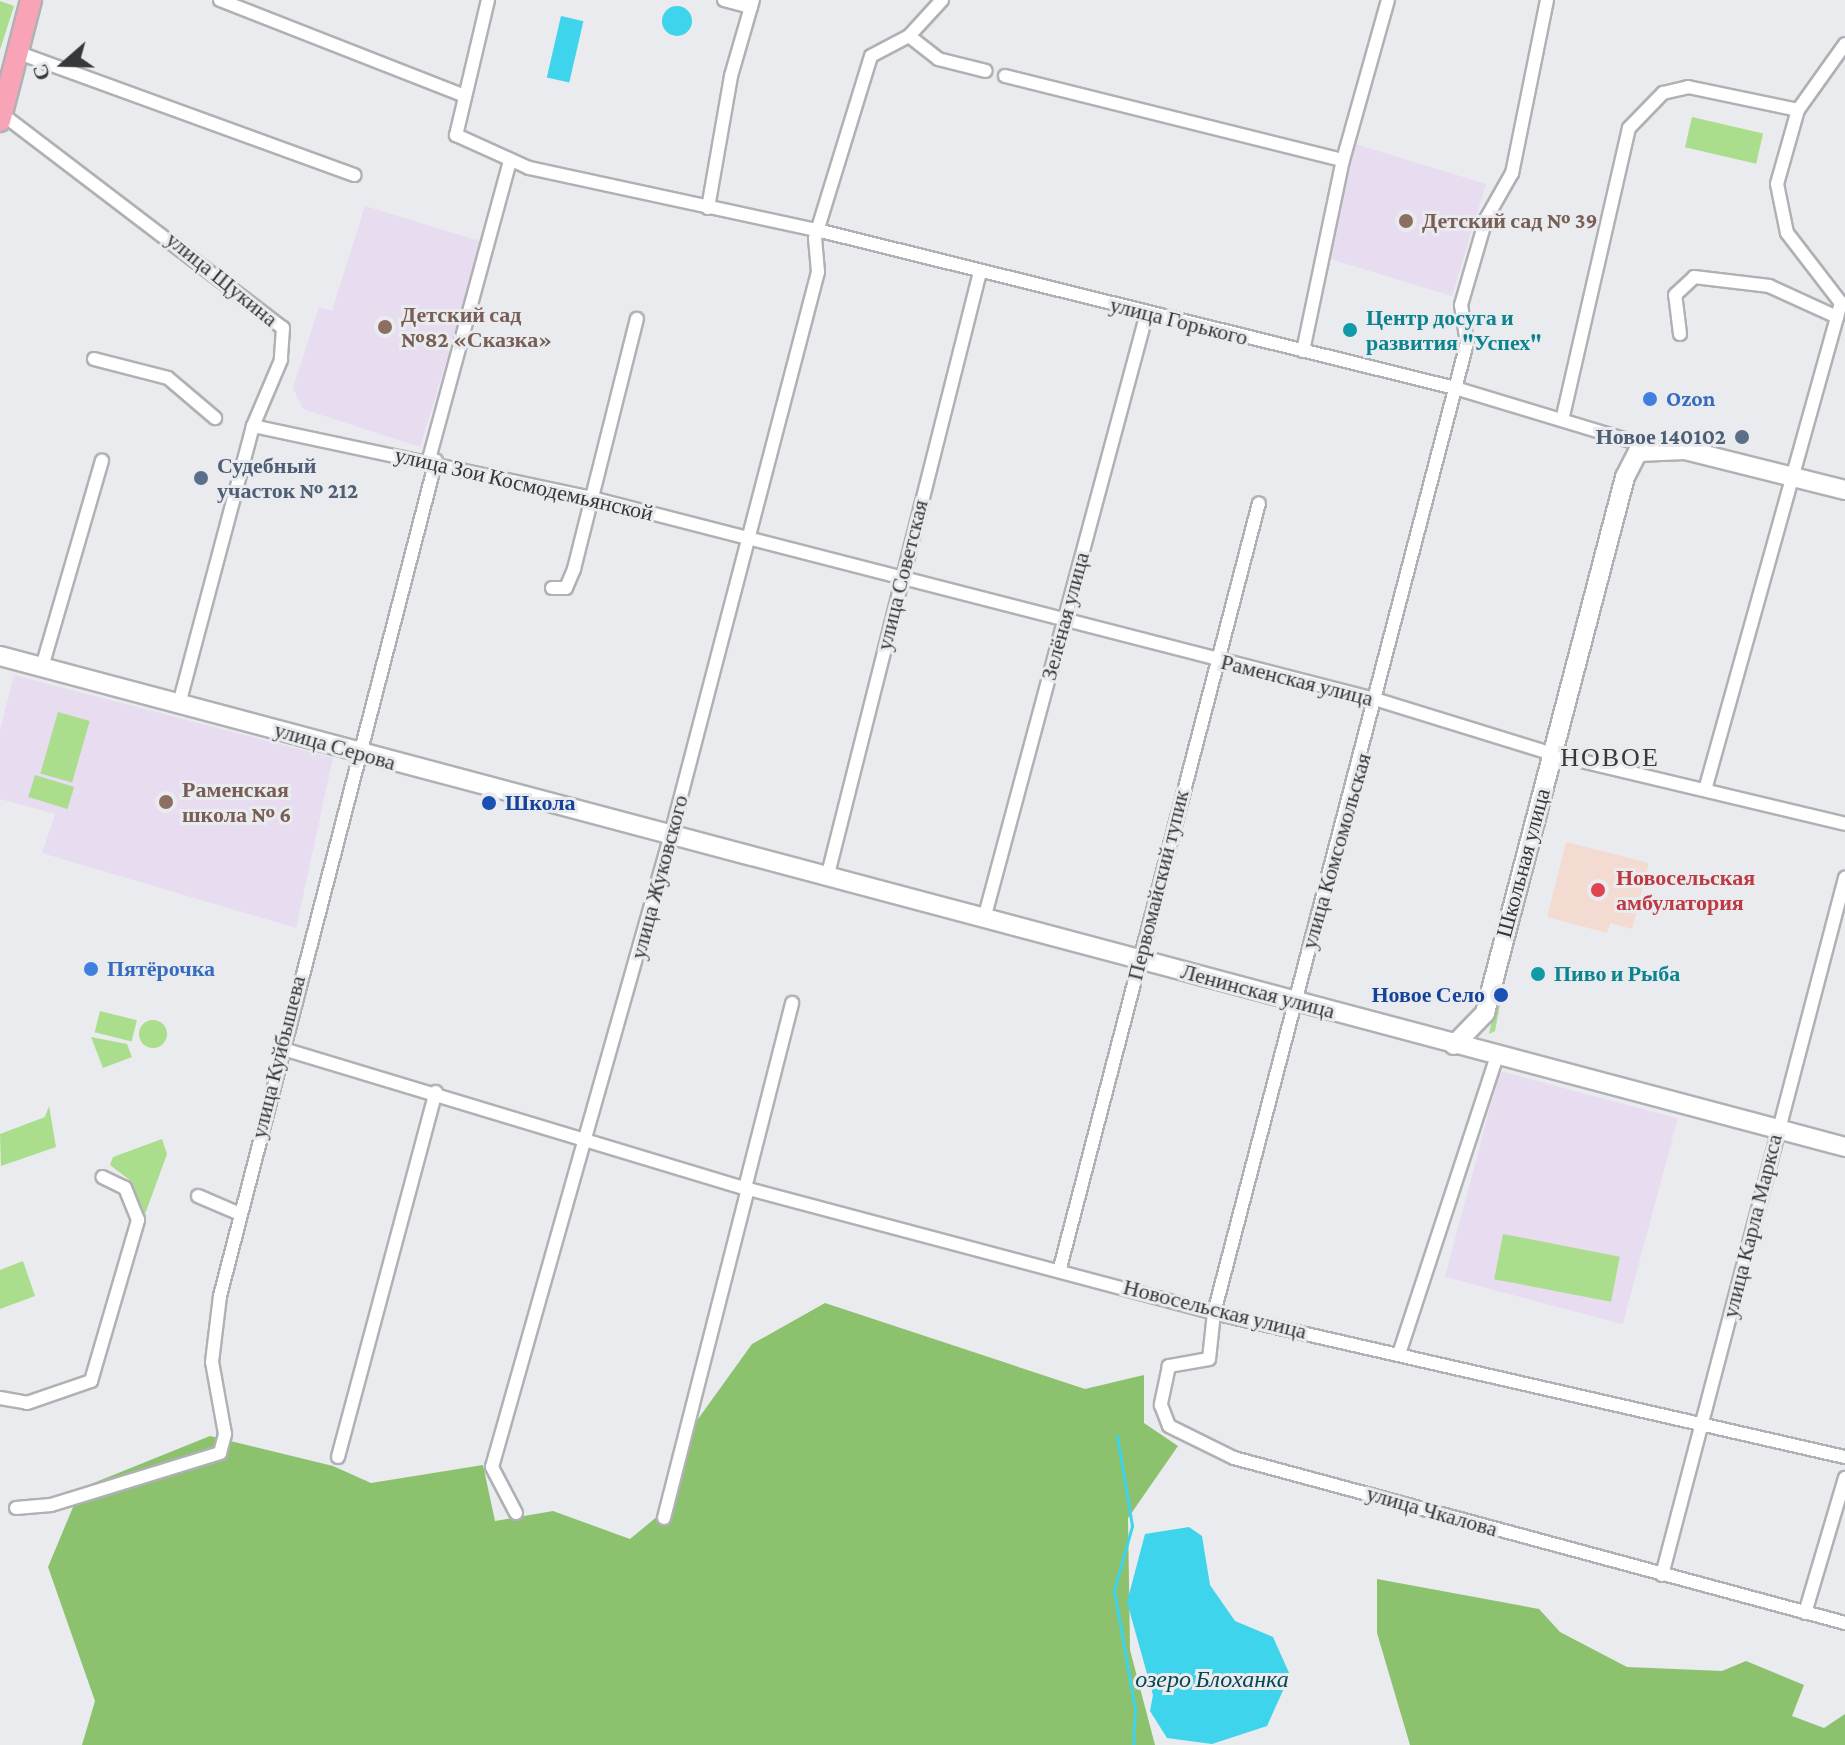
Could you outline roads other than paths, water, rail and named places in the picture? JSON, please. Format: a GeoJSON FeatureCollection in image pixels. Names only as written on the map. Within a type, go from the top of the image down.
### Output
{"type":"FeatureCollection","features":[{"type":"Feature","properties":{"kind":"main road"},"geometry":{"type":"LineString","coordinates":[[1,117],[31,0]]}},
{"type":"Feature","properties":{"kind":"street"},"geometry":{"type":"LineString","coordinates":[[220,0],[463,95],[488,0]]}},
{"type":"Feature","properties":{"kind":"street"},"geometry":{"type":"LineString","coordinates":[[708,208],[752,3],[724,0]]}},
{"type":"Feature","properties":{"kind":"street","name":"улица Жуковского"},"geometry":{"type":"LineString","coordinates":[[516,1513],[492,1467],[590,1139],[818,272],[821,231],[871,56],[909,36],[942,0]]}},
{"type":"Feature","properties":{"kind":"street"},"geometry":{"type":"LineString","coordinates":[[1303,351],[1343,160],[1388,0]]}},
{"type":"Feature","properties":{"kind":"street","name":"улица Комсомольская"},"geometry":{"type":"LineString","coordinates":[[1214,1313],[1294,1000],[1378,700],[1470,332],[1461,305],[1486,219],[1512,173],[1547,0]]}},
{"type":"Feature","properties":{"kind":"street"},"geometry":{"type":"LineString","coordinates":[[909,36],[938,59],[986,71]]}},
{"type":"Feature","properties":{"kind":"street"},"geometry":{"type":"LineString","coordinates":[[1705,790],[1841,303],[1787,233],[1777,184],[1798,110],[1845,44]]}},
{"type":"Feature","properties":{"kind":"street"},"geometry":{"type":"LineString","coordinates":[[19,53],[355,175]]}},
{"type":"Feature","properties":{"kind":"street"},"geometry":{"type":"LineString","coordinates":[[1005,76],[1343,160]]}},
{"type":"Feature","properties":{"kind":"street"},"geometry":{"type":"LineString","coordinates":[[1563,416],[1629,128],[1656,98],[1680,88],[1798,110]]}},
{"type":"Feature","properties":{"kind":"street","name":"улица Горького"},"geometry":{"type":"LineString","coordinates":[[463,95],[456,135],[510,160],[708,208],[821,231],[1563,416],[1650,447],[1845,490]]}},
{"type":"Feature","properties":{"kind":"street","name":"улица Щукина"},"geometry":{"type":"LineString","coordinates":[[1,117],[271,312],[286,339],[253,426],[180,701]]}},
{"type":"Feature","properties":{"kind":"street"},"geometry":{"type":"LineString","coordinates":[[433,459],[510,160]]}},
{"type":"Feature","properties":{"kind":"street","name":"улица Советская"},"geometry":{"type":"LineString","coordinates":[[827,878],[980,272]]}},
{"type":"Feature","properties":{"kind":"street"},"geometry":{"type":"LineString","coordinates":[[1680,334],[1675,295],[1694,277],[1769,286],[1837,317]]}},
{"type":"Feature","properties":{"kind":"street","name":"Зелёная улица"},"geometry":{"type":"LineString","coordinates":[[984,919],[1147,313]]}},
{"type":"Feature","properties":{"kind":"street"},"geometry":{"type":"LineString","coordinates":[[552,588],[566,588],[574,569],[637,319]]}},
{"type":"Feature","properties":{"kind":"street"},"geometry":{"type":"LineString","coordinates":[[94,359],[168,378],[215,418]]}},
{"type":"Feature","properties":{"kind":"street","name":"улица Зои Космодемьянской"},"geometry":{"type":"LineString","coordinates":[[253,426],[433,459],[747,539]]}},
{"type":"Feature","properties":{"kind":"street","name":"Школьная улица"},"geometry":{"type":"LineString","coordinates":[[1454,1045],[1485,1013],[1625,477],[1650,447]]}},
{"type":"Feature","properties":{"kind":"street","name":"улица Куйбышева"},"geometry":{"type":"LineString","coordinates":[[16,1508],[51,1505],[220,1453],[225,1434],[212,1362],[240,1214],[354,753],[433,459]]}},
{"type":"Feature","properties":{"kind":"street"},"geometry":{"type":"LineString","coordinates":[[42,667],[102,461]]}},
{"type":"Feature","properties":{"kind":"street","name":"Первомайский тупик"},"geometry":{"type":"LineString","coordinates":[[1060,1268],[1259,503]]}},
{"type":"Feature","properties":{"kind":"street","name":"Раменская улица"},"geometry":{"type":"LineString","coordinates":[[747,539],[1378,700],[1552,754],[1845,824]]}},
{"type":"Feature","properties":{"kind":"street","name":"улица Серова"},"geometry":{"type":"LineString","coordinates":[[0,656],[180,701],[354,753],[670,838]]}},
{"type":"Feature","properties":{"kind":"street","name":"Ленинская улица"},"geometry":{"type":"LineString","coordinates":[[670,838],[1294,1000],[1496,1059],[1845,1147]]}},
{"type":"Feature","properties":{"kind":"street","name":"улица Карла Маркса"},"geometry":{"type":"LineString","coordinates":[[1662,1575],[1705,1420],[1775,1130],[1845,878]]}},
{"type":"Feature","properties":{"kind":"street"},"geometry":{"type":"LineString","coordinates":[[664,1518],[792,1003]]}},
{"type":"Feature","properties":{"kind":"street","name":"Новосельская улица"},"geometry":{"type":"LineString","coordinates":[[280,1048],[436,1092],[746,1188],[1060,1268],[1214,1313],[1400,1351],[1705,1420],[1845,1457]]}},
{"type":"Feature","properties":{"kind":"street"},"geometry":{"type":"LineString","coordinates":[[1400,1351],[1496,1059]]}},
{"type":"Feature","properties":{"kind":"street"},"geometry":{"type":"LineString","coordinates":[[338,1457],[436,1092]]}},
{"type":"Feature","properties":{"kind":"street"},"geometry":{"type":"LineString","coordinates":[[0,1398],[27,1403],[91,1381],[138,1220],[125,1188],[102,1177]]}},
{"type":"Feature","properties":{"kind":"street"},"geometry":{"type":"LineString","coordinates":[[198,1196],[240,1214]]}},
{"type":"Feature","properties":{"kind":"street","name":"улица Чкалова"},"geometry":{"type":"LineString","coordinates":[[1214,1313],[1209,1359],[1169,1366],[1161,1405],[1169,1426],[1234,1458],[1845,1623]]}},
{"type":"Feature","properties":{"kind":"street"},"geometry":{"type":"LineString","coordinates":[[1805,1613],[1845,1478]]}},
{"type":"Feature","properties":{"kind":"water"},"geometry":{"type":"Polygon","coordinates":[[[677,6],[688,10],[692,21],[688,32],[677,36],[666,32],[662,21],[666,10],[677,6]]]}},
{"type":"Feature","properties":{"kind":"water"},"geometry":{"type":"Polygon","coordinates":[[[561,16],[583,21],[569,83],[547,77],[561,16]]]}},
{"type":"Feature","properties":{"kind":"water","name":"озеро Блоханка"},"geometry":{"type":"Polygon","coordinates":[[[1189,1527],[1202,1536],[1210,1585],[1235,1621],[1273,1637],[1290,1675],[1267,1726],[1212,1744],[1167,1738],[1150,1711],[1153,1695],[1127,1602],[1145,1534],[1189,1527]]]}},
{"type":"Feature","properties":{"kind":"waterway"},"geometry":{"type":"LineString","coordinates":[[1117,1436],[1132,1526],[1114,1590],[1135,1709],[1133,1745]]}},
{"type":"Feature","properties":{"kind":"place","name":"Детский сад № 39"},"geometry":{"type":"Point","coordinates":[1406,221]}},
{"type":"Feature","properties":{"kind":"place","name":"Детский сад №82 «Сказка»"},"geometry":{"type":"Point","coordinates":[385,327]}},
{"type":"Feature","properties":{"kind":"place","name":"Центр досуга и развития \"Успех\""},"geometry":{"type":"Point","coordinates":[1350,330]}},
{"type":"Feature","properties":{"kind":"place","name":"Ozon"},"geometry":{"type":"Point","coordinates":[1650,399]}},
{"type":"Feature","properties":{"kind":"place","name":"Новое 140102"},"geometry":{"type":"Point","coordinates":[1742,437]}},
{"type":"Feature","properties":{"kind":"place","name":"Судебный участок № 212"},"geometry":{"type":"Point","coordinates":[201,478]}},
{"type":"Feature","properties":{"kind":"place","name":"Раменская школа № 6"},"geometry":{"type":"Point","coordinates":[166,802]}},
{"type":"Feature","properties":{"kind":"place","name":"Школа"},"geometry":{"type":"Point","coordinates":[489,803]}},
{"type":"Feature","properties":{"kind":"place","name":"Новосельская амбулатория"},"geometry":{"type":"Point","coordinates":[1598,890]}},
{"type":"Feature","properties":{"kind":"place","name":"Пятёрочка"},"geometry":{"type":"Point","coordinates":[91,969]}},
{"type":"Feature","properties":{"kind":"place","name":"Пиво и Рыба"},"geometry":{"type":"Point","coordinates":[1538,974]}},
{"type":"Feature","properties":{"kind":"place","name":"Новое Село"},"geometry":{"type":"Point","coordinates":[1501,995]}},
{"type":"Feature","properties":{"kind":"district","name":"НОВОЕ"},"geometry":{"type":"Point","coordinates":[1610,758]}}]}
